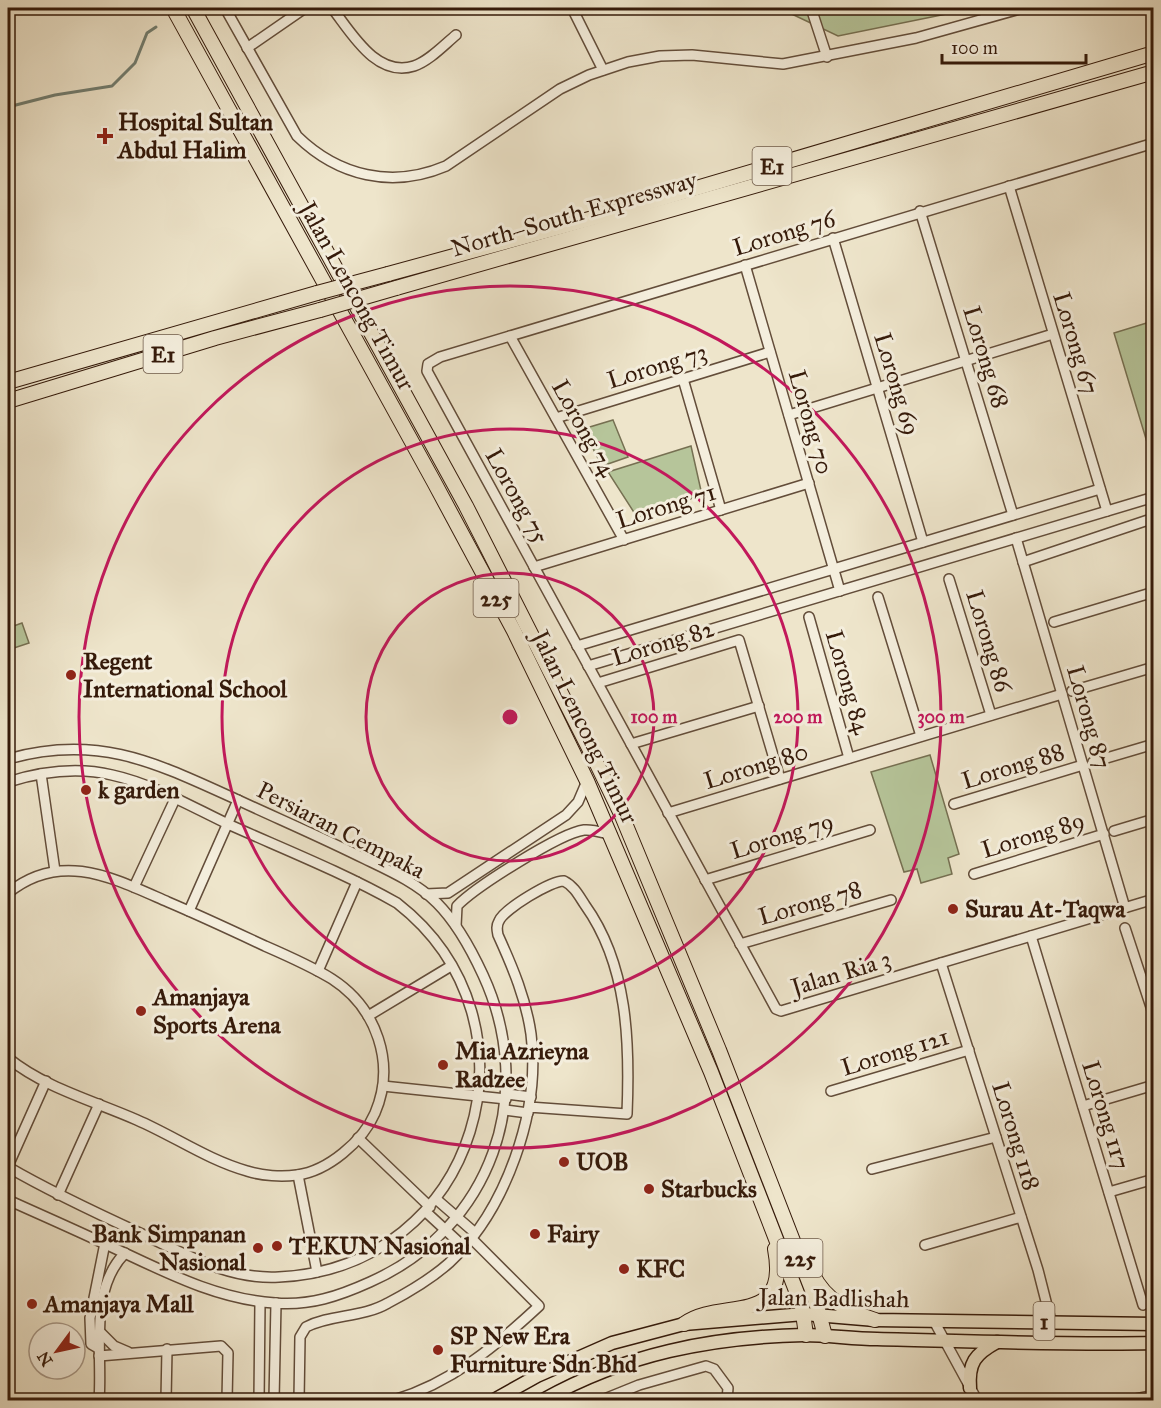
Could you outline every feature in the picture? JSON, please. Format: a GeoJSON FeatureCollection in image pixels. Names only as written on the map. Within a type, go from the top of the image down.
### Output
{"type":"FeatureCollection","features":[{"type":"Feature","properties":{"kind":"highway","name":"Jalan Lencong Timur"},"geometry":{"type":"LineString","coordinates":[[173,8],[514,631],[587,781],[612,835],[711,1072],[804,1314],[806,1335]]}},
{"type":"Feature","properties":{"kind":"highway","name":"Jalan Lencong Timur"},"geometry":{"type":"LineString","coordinates":[[193,8],[466,506],[564,695],[630,836],[719,1050],[821,1316],[825,1336]]}},
{"type":"Feature","properties":{"kind":"highway","name":"North–South Expressway"},"geometry":{"type":"LineString","coordinates":[[8,382],[317,293],[622,210],[1154,53]]}},
{"type":"Feature","properties":{"kind":"highway","name":"North–South Expressway"},"geometry":{"type":"LineString","coordinates":[[8,401],[214,338],[320,310],[1154,72]]}},
{"type":"Feature","properties":{"kind":"highway"},"geometry":{"type":"LineString","coordinates":[[777,1200],[822,1290],[839,1305],[875,1320]]}},
{"type":"Feature","properties":{"kind":"highway"},"geometry":{"type":"LineString","coordinates":[[684,1324],[692,1318],[752,1306],[769,1293],[777,1277],[778,1265],[767,1215]]}},
{"type":"Feature","properties":{"kind":"main road","name":"Jalan Badlishah"},"geometry":{"type":"LineString","coordinates":[[494,1401],[547,1372],[612,1343],[684,1324],[804,1314],[875,1320],[1154,1324]]}},
{"type":"Feature","properties":{"kind":"main road","name":"Jalan Badlishah"},"geometry":{"type":"LineString","coordinates":[[543,1401],[611,1368],[674,1348],[737,1339],[806,1335],[998,1342],[1154,1343]]}},
{"type":"Feature","properties":{"kind":"main road"},"geometry":{"type":"LineString","coordinates":[[970,1388],[969,1371],[975,1357],[998,1342]]}},
{"type":"Feature","properties":{"kind":"street"},"geometry":{"type":"LineString","coordinates":[[225,8],[297,136],[308,147],[339,164],[376,178],[405,178],[446,166],[543,99],[603,70],[628,62],[668,55],[692,55],[783,64],[915,38],[1023,8]]}},
{"type":"Feature","properties":{"kind":"street"},"geometry":{"type":"LineString","coordinates":[[247,48],[305,8]]}},
{"type":"Feature","properties":{"kind":"street"},"geometry":{"type":"LineString","coordinates":[[332,8],[369,54],[385,65],[415,66],[456,35]]}},
{"type":"Feature","properties":{"kind":"street"},"geometry":{"type":"LineString","coordinates":[[572,8],[603,70]]}},
{"type":"Feature","properties":{"kind":"street"},"geometry":{"type":"LineString","coordinates":[[811,8],[827,57]]}},
{"type":"Feature","properties":{"kind":"street","name":"Lorong 76"},"geometry":{"type":"LineString","coordinates":[[428,364],[440,357],[1154,143]]}},
{"type":"Feature","properties":{"kind":"street","name":"Lorong 67"},"geometry":{"type":"LineString","coordinates":[[1009,186],[1107,511]]}},
{"type":"Feature","properties":{"kind":"street","name":"Lorong 68"},"geometry":{"type":"LineString","coordinates":[[920,212],[1013,515]]}},
{"type":"Feature","properties":{"kind":"street","name":"Lorong 69"},"geometry":{"type":"LineString","coordinates":[[833,238],[923,542]]}},
{"type":"Feature","properties":{"kind":"street","name":"Lorong 70"},"geometry":{"type":"LineString","coordinates":[[745,265],[840,591]]}},
{"type":"Feature","properties":{"kind":"street"},"geometry":{"type":"LineString","coordinates":[[789,415],[1053,334]]}},
{"type":"Feature","properties":{"kind":"street","name":"Lorong 74"},"geometry":{"type":"LineString","coordinates":[[510,336],[624,540]]}},
{"type":"Feature","properties":{"kind":"street","name":"Lorong 73"},"geometry":{"type":"LineString","coordinates":[[556,418],[770,352]]}},
{"type":"Feature","properties":{"kind":"street","name":"Lorong 75"},"geometry":{"type":"LineString","coordinates":[[428,364],[429,378],[588,666]]}},
{"type":"Feature","properties":{"kind":"street"},"geometry":{"type":"LineString","coordinates":[[683,379],[721,510]]}},
{"type":"Feature","properties":{"kind":"street","name":"Lorong 71"},"geometry":{"type":"LineString","coordinates":[[534,567],[809,483]]}},
{"type":"Feature","properties":{"kind":"street"},"geometry":{"type":"LineString","coordinates":[[577,646],[1100,489]]}},
{"type":"Feature","properties":{"kind":"street"},"geometry":{"type":"LineString","coordinates":[[588,666],[1154,497]]}},
{"type":"Feature","properties":{"kind":"street"},"geometry":{"type":"LineString","coordinates":[[1023,562],[1154,518]]}},
{"type":"Feature","properties":{"kind":"street","name":"Lorong 87"},"geometry":{"type":"LineString","coordinates":[[1016,538],[1125,908]]}},
{"type":"Feature","properties":{"kind":"street","name":"Lorong 86"},"geometry":{"type":"LineString","coordinates":[[949,579],[992,715]]}},
{"type":"Feature","properties":{"kind":"street"},"geometry":{"type":"LineString","coordinates":[[1054,622],[1154,592]]}},
{"type":"Feature","properties":{"kind":"street"},"geometry":{"type":"LineString","coordinates":[[878,597],[921,736]]}},
{"type":"Feature","properties":{"kind":"street","name":"Lorong 84"},"geometry":{"type":"LineString","coordinates":[[809,617],[849,758]]}},
{"type":"Feature","properties":{"kind":"street","name":"Lorong 82"},"geometry":{"type":"LineString","coordinates":[[598,683],[739,640],[780,779]]}},
{"type":"Feature","properties":{"kind":"street","name":"Jalan Ria 3"},"geometry":{"type":"LineString","coordinates":[[588,666],[773,1005],[781,1011],[1154,899]]}},
{"type":"Feature","properties":{"kind":"street"},"geometry":{"type":"LineString","coordinates":[[1072,691],[1154,667]]}},
{"type":"Feature","properties":{"kind":"street","name":"Lorong 80"},"geometry":{"type":"LineString","coordinates":[[668,813],[1062,694]]}},
{"type":"Feature","properties":{"kind":"street"},"geometry":{"type":"LineString","coordinates":[[631,744],[759,706]]}},
{"type":"Feature","properties":{"kind":"street"},"geometry":{"type":"LineString","coordinates":[[1093,762],[1154,744]]}},
{"type":"Feature","properties":{"kind":"street","name":"Persiaran Cempaka"},"geometry":{"type":"LineString","coordinates":[[8,759],[56,750],[113,752],[164,766],[393,872],[426,894],[456,926],[479,966],[497,1012],[506,1052],[505,1110],[492,1159],[477,1188],[457,1217],[422,1253],[406,1264],[359,1287],[315,1301],[260,1302],[197,1285],[8,1200]]}},
{"type":"Feature","properties":{"kind":"street","name":"Lorong 88"},"geometry":{"type":"LineString","coordinates":[[954,804],[1083,765]]}},
{"type":"Feature","properties":{"kind":"street"},"geometry":{"type":"LineString","coordinates":[[8,782],[40,774],[77,772],[111,774],[176,799],[357,882],[397,903],[415,917],[435,940],[451,966],[466,998],[475,1025],[480,1075],[471,1129],[457,1166],[431,1206],[395,1238],[370,1254],[317,1272],[278,1277],[255,1277],[227,1271],[188,1256],[58,1195],[8,1167],[46,1082]]}},
{"type":"Feature","properties":{"kind":"street"},"geometry":{"type":"LineString","coordinates":[[40,774],[55,871]]}},
{"type":"Feature","properties":{"kind":"street"},"geometry":{"type":"LineString","coordinates":[[426,894],[448,893],[566,815],[578,802],[587,781]]}},
{"type":"Feature","properties":{"kind":"street"},"geometry":{"type":"LineString","coordinates":[[134,887],[176,799]]}},
{"type":"Feature","properties":{"kind":"street"},"geometry":{"type":"LineString","coordinates":[[189,911],[237,800]]}},
{"type":"Feature","properties":{"kind":"street"},"geometry":{"type":"LineString","coordinates":[[1114,831],[1154,819]]}},
{"type":"Feature","properties":{"kind":"street"},"geometry":{"type":"LineString","coordinates":[[456,926],[457,906],[505,872],[577,832],[593,830],[612,835]]}},
{"type":"Feature","properties":{"kind":"street","name":"Lorong 79"},"geometry":{"type":"LineString","coordinates":[[705,880],[870,830]]}},
{"type":"Feature","properties":{"kind":"street","name":"Lorong 89"},"geometry":{"type":"LineString","coordinates":[[974,874],[1104,834]]}},
{"type":"Feature","properties":{"kind":"street"},"geometry":{"type":"LineString","coordinates":[[8,893],[27,880],[55,871],[84,871],[134,887],[318,971],[348,992],[368,1016],[375,1029],[384,1061],[383,1086],[373,1118],[358,1138],[333,1160],[298,1175],[250,1172],[228,1165],[99,1104],[46,1082],[8,1058]]}},
{"type":"Feature","properties":{"kind":"street"},"geometry":{"type":"LineString","coordinates":[[299,1401],[300,1337],[306,1328],[382,1306],[440,1269],[464,1247],[473,1235],[515,1160],[529,1105],[532,1058],[526,1009],[497,929],[503,915],[549,884],[560,880],[571,885],[589,909],[618,982],[627,1033],[627,1114],[529,1105],[506,1096],[383,1086]]}},
{"type":"Feature","properties":{"kind":"street"},"geometry":{"type":"LineString","coordinates":[[318,971],[357,882]]}},
{"type":"Feature","properties":{"kind":"street","name":"Lorong 78"},"geometry":{"type":"LineString","coordinates":[[740,944],[891,900]]}},
{"type":"Feature","properties":{"kind":"street"},"geometry":{"type":"LineString","coordinates":[[1125,928],[1154,1017]]}},
{"type":"Feature","properties":{"kind":"street","name":"Lorong 117"},"geometry":{"type":"LineString","coordinates":[[1031,936],[1143,1305]]}},
{"type":"Feature","properties":{"kind":"street","name":"Lorong 118"},"geometry":{"type":"LineString","coordinates":[[941,963],[1021,1217],[1051,1321]]}},
{"type":"Feature","properties":{"kind":"street"},"geometry":{"type":"LineString","coordinates":[[368,1016],[451,966]]}},
{"type":"Feature","properties":{"kind":"street","name":"Lorong 121"},"geometry":{"type":"LineString","coordinates":[[831,1091],[969,1050]]}},
{"type":"Feature","properties":{"kind":"street"},"geometry":{"type":"LineString","coordinates":[[1083,1106],[1154,1085]]}},
{"type":"Feature","properties":{"kind":"street"},"geometry":{"type":"LineString","coordinates":[[58,1195],[99,1104]]}},
{"type":"Feature","properties":{"kind":"street"},"geometry":{"type":"LineString","coordinates":[[505,1110],[529,1105]]}},
{"type":"Feature","properties":{"kind":"street"},"geometry":{"type":"LineString","coordinates":[[872,1169],[996,1137]]}},
{"type":"Feature","properties":{"kind":"street"},"geometry":{"type":"LineString","coordinates":[[358,1138],[431,1206],[446,1230],[464,1247]]}},
{"type":"Feature","properties":{"kind":"street"},"geometry":{"type":"LineString","coordinates":[[298,1175],[317,1272]]}},
{"type":"Feature","properties":{"kind":"street"},"geometry":{"type":"LineString","coordinates":[[1109,1192],[1154,1179]]}},
{"type":"Feature","properties":{"kind":"street"},"geometry":{"type":"LineString","coordinates":[[8,1192],[18,1204]]}},
{"type":"Feature","properties":{"kind":"street"},"geometry":{"type":"LineString","coordinates":[[394,1401],[431,1386],[481,1356],[539,1306],[457,1217],[431,1206]]}},
{"type":"Feature","properties":{"kind":"street"},"geometry":{"type":"LineString","coordinates":[[925,1245],[1021,1217]]}},
{"type":"Feature","properties":{"kind":"street"},"geometry":{"type":"LineString","coordinates":[[105,1243],[90,1318],[91,1344],[98,1352],[130,1353],[224,1347],[228,1353],[227,1401]]}},
{"type":"Feature","properties":{"kind":"street"},"geometry":{"type":"LineString","coordinates":[[99,1401],[98,1352],[108,1279],[111,1269],[125,1253]]}},
{"type":"Feature","properties":{"kind":"street"},"geometry":{"type":"LineString","coordinates":[[259,1401],[260,1302]]}},
{"type":"Feature","properties":{"kind":"street"},"geometry":{"type":"LineString","coordinates":[[274,1401],[276,1303]]}},
{"type":"Feature","properties":{"kind":"street"},"geometry":{"type":"LineString","coordinates":[[934,1321],[977,1401]]}},
{"type":"Feature","properties":{"kind":"street"},"geometry":{"type":"LineString","coordinates":[[100,1332],[114,1346],[130,1353]]}},
{"type":"Feature","properties":{"kind":"street"},"geometry":{"type":"LineString","coordinates":[[166,1401],[167,1349]]}},
{"type":"Feature","properties":{"kind":"street"},"geometry":{"type":"LineString","coordinates":[[602,1401],[639,1385],[706,1366],[714,1369],[728,1388],[727,1401]]}},
{"type":"Feature","properties":{"kind":"street"},"geometry":{"type":"LineString","coordinates":[[1133,1400],[1154,1395]]}},
{"type":"Feature","properties":{"kind":"green space"},"geometry":{"type":"Polygon","coordinates":[[[779,8],[976,8],[838,36],[779,8]]]}},
{"type":"Feature","properties":{"kind":"green space"},"geometry":{"type":"Polygon","coordinates":[[[1154,321],[1153,462],[1114,333],[1154,321]]]}},
{"type":"Feature","properties":{"kind":"green space"},"geometry":{"type":"Polygon","coordinates":[[[613,420],[628,457],[602,466],[583,429],[613,420]]]}},
{"type":"Feature","properties":{"kind":"green space"},"geometry":{"type":"Polygon","coordinates":[[[691,446],[702,495],[637,517],[608,472],[691,446]]]}},
{"type":"Feature","properties":{"kind":"green space"},"geometry":{"type":"Polygon","coordinates":[[[22,623],[29,643],[8,650],[8,628],[22,623]]]}},
{"type":"Feature","properties":{"kind":"green space"},"geometry":{"type":"Polygon","coordinates":[[[930,755],[959,854],[948,858],[952,874],[921,883],[917,869],[904,872],[871,772],[930,755]]]}},
{"type":"Feature","properties":{"kind":"waterway"},"geometry":{"type":"LineString","coordinates":[[8,107],[55,95],[112,86],[135,63],[147,33],[156,27]]}},
{"type":"Feature","properties":{"kind":"place","name":"Hospital Sultan Abdul Halim"},"geometry":{"type":"Point","coordinates":[105,136]}},
{"type":"Feature","properties":{"kind":"place","name":"Regent International School"},"geometry":{"type":"Point","coordinates":[71,675]}},
{"type":"Feature","properties":{"kind":"place","name":"k garden"},"geometry":{"type":"Point","coordinates":[86,790]}},
{"type":"Feature","properties":{"kind":"place","name":"Surau At-Taqwa"},"geometry":{"type":"Point","coordinates":[953,909]}},
{"type":"Feature","properties":{"kind":"place","name":"Amanjaya Sports Arena"},"geometry":{"type":"Point","coordinates":[141,1011]}},
{"type":"Feature","properties":{"kind":"place","name":"Mia Azrieyna Radzee"},"geometry":{"type":"Point","coordinates":[443,1065]}},
{"type":"Feature","properties":{"kind":"place","name":"UOB"},"geometry":{"type":"Point","coordinates":[564,1162]}},
{"type":"Feature","properties":{"kind":"place","name":"Starbucks"},"geometry":{"type":"Point","coordinates":[649,1189]}},
{"type":"Feature","properties":{"kind":"place","name":"Fairy"},"geometry":{"type":"Point","coordinates":[535,1234]}},
{"type":"Feature","properties":{"kind":"place","name":"TEKUN Nasional"},"geometry":{"type":"Point","coordinates":[277,1246]}},
{"type":"Feature","properties":{"kind":"place","name":"Bank Simpanan Nasional"},"geometry":{"type":"Point","coordinates":[258,1248]}},
{"type":"Feature","properties":{"kind":"place","name":"KFC"},"geometry":{"type":"Point","coordinates":[624,1269]}},
{"type":"Feature","properties":{"kind":"place","name":"Amanjaya Mall"},"geometry":{"type":"Point","coordinates":[32,1304]}},
{"type":"Feature","properties":{"kind":"place","name":"SP New Era Furniture Sdn Bhd"},"geometry":{"type":"Point","coordinates":[438,1350]}}]}
